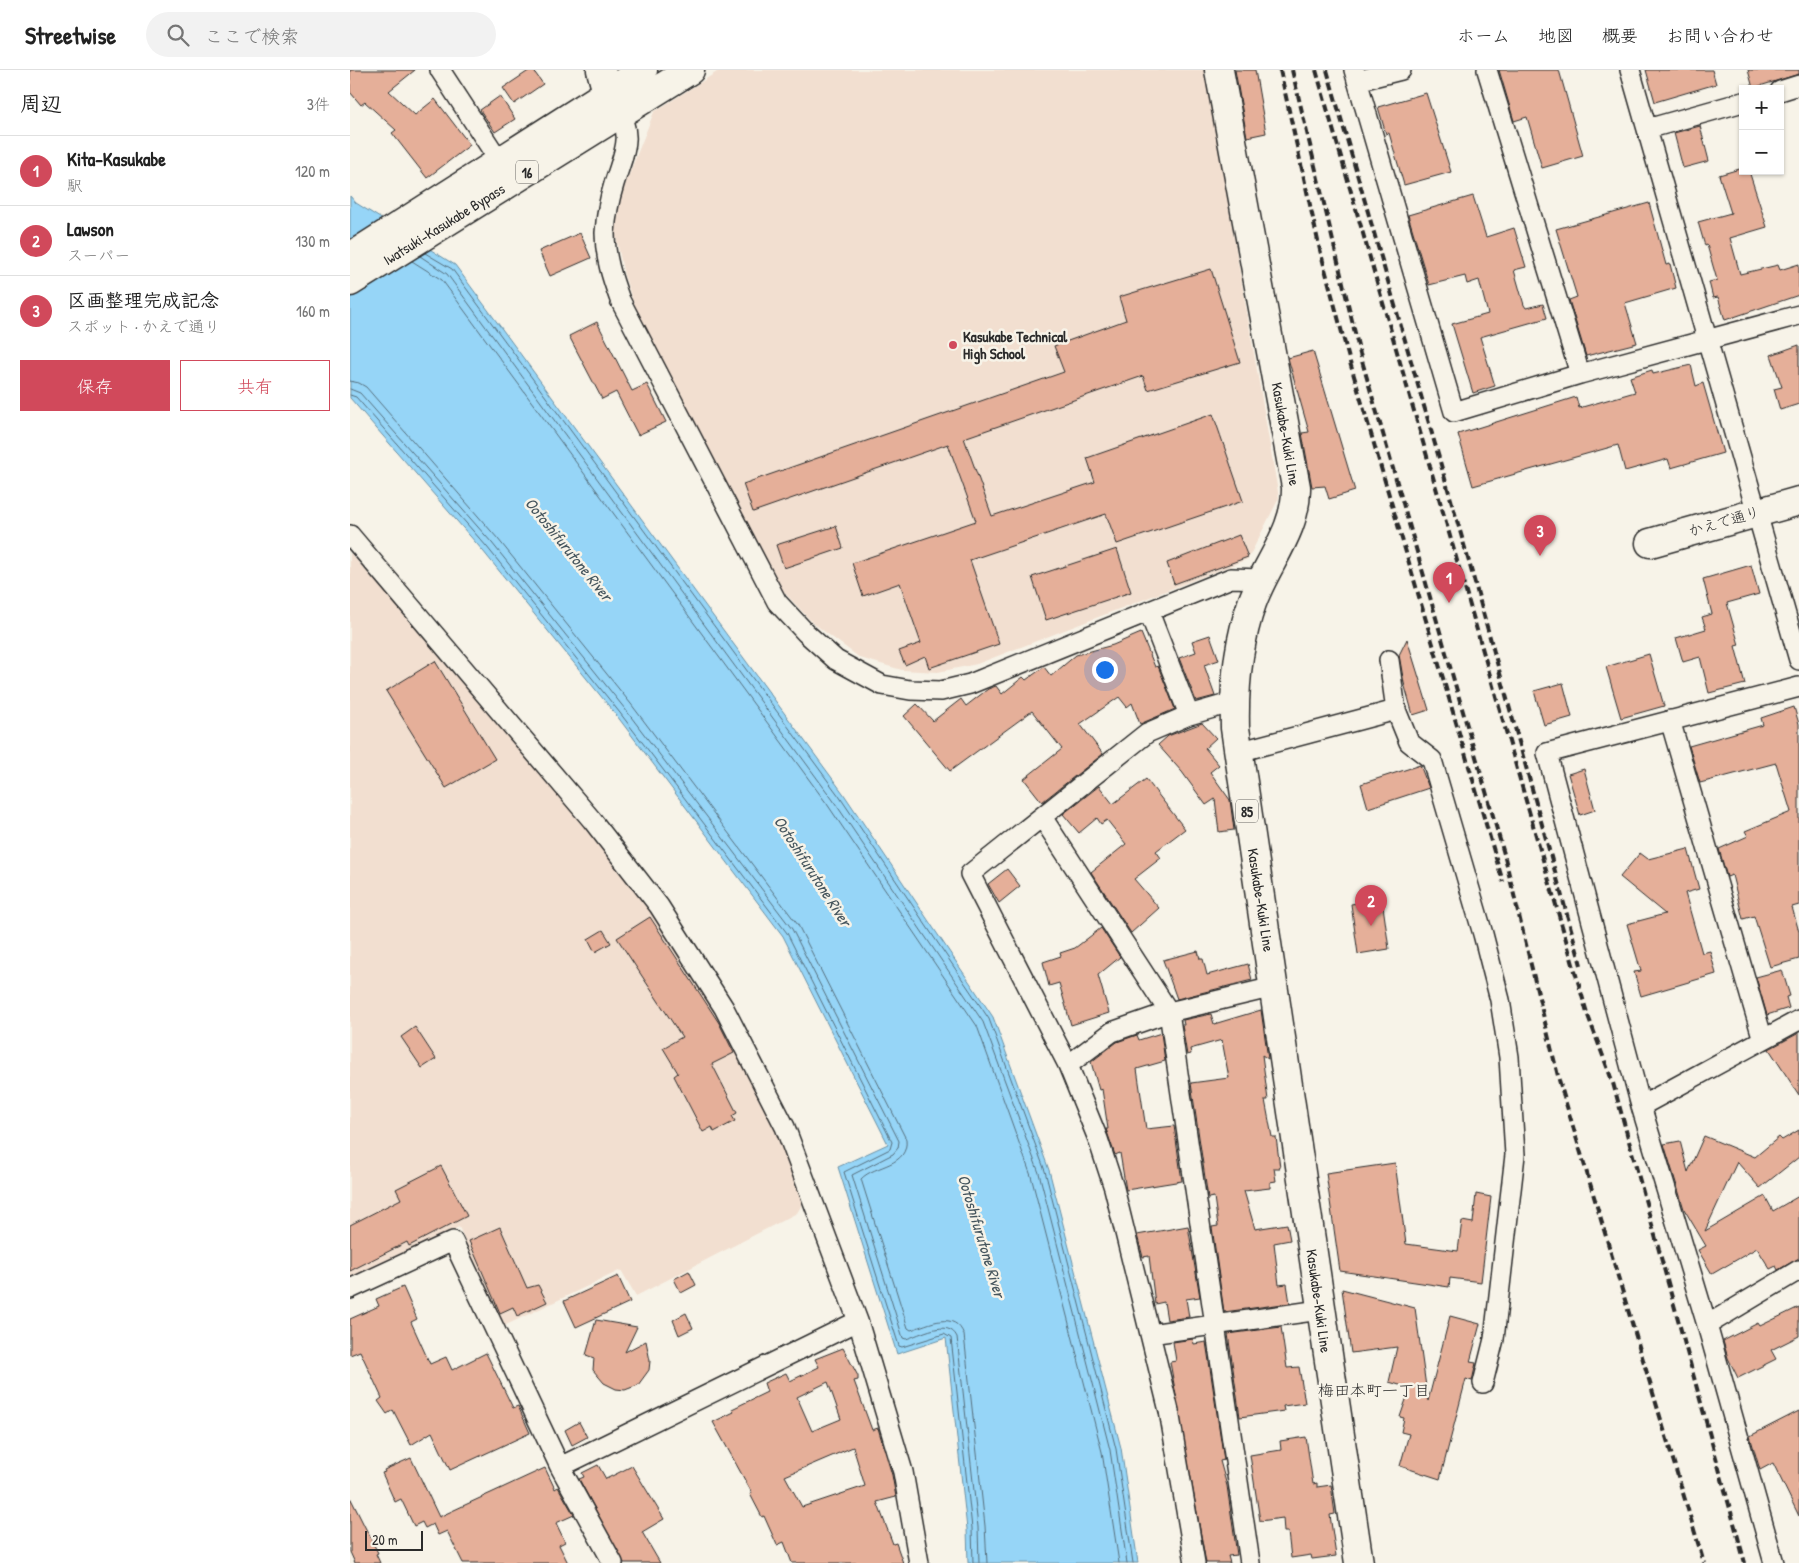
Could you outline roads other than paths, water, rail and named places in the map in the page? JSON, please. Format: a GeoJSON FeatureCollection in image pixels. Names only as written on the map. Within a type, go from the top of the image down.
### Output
{"type":"FeatureCollection","features":[{"type":"Feature","properties":{"kind":"main road","name":"Iwatsuki-Kasukabe Bypass"},"geometry":{"type":"LineString","coordinates":[[350,282],[500,162],[643,70]]}},
{"type":"Feature","properties":{"kind":"main road","name":"Iwatsuki-Kasukabe Bypass"},"geometry":{"type":"LineString","coordinates":[[350,257],[426,221],[610,92],[690,70]]}},
{"type":"Feature","properties":{"kind":"main road","name":"Kasukabe-Kuki Line"},"geometry":{"type":"LineString","coordinates":[[1219,70],[1296,487],[1295,511],[1291,523],[1262,579],[1245,625],[1236,676],[1234,702],[1238,752],[1359,1563]]}},
{"type":"Feature","properties":{"kind":"main road","name":"かえで通り"},"geometry":{"type":"LineString","coordinates":[[1650,543],[1757,512],[1799,502]]}},
{"type":"Feature","properties":{"kind":"street"},"geometry":{"type":"LineString","coordinates":[[440,70],[500,162]]}},
{"type":"Feature","properties":{"kind":"street"},"geometry":{"type":"LineString","coordinates":[[1401,70],[1356,75],[1454,412],[1580,374],[1799,316]]}},
{"type":"Feature","properties":{"kind":"street"},"geometry":{"type":"LineString","coordinates":[[1487,70],[1580,374]]}},
{"type":"Feature","properties":{"kind":"street"},"geometry":{"type":"LineString","coordinates":[[1630,70],[1799,660]]}},
{"type":"Feature","properties":{"kind":"street"},"geometry":{"type":"LineString","coordinates":[[1784,90],[1799,86]]}},
{"type":"Feature","properties":{"kind":"street"},"geometry":{"type":"LineString","coordinates":[[610,92],[626,129],[627,143],[614,184],[605,234],[606,256],[620,300],[778,602],[820,648],[857,673],[882,684],[910,690],[941,691],[970,684],[1232,578],[1262,579]]}},
{"type":"Feature","properties":{"kind":"street"},"geometry":{"type":"LineString","coordinates":[[1647,129],[1739,103]]}},
{"type":"Feature","properties":{"kind":"street"},"geometry":{"type":"LineString","coordinates":[[350,535],[592,820],[659,906],[724,1008],[785,1127],[858,1321],[903,1472],[919,1563]]}},
{"type":"Feature","properties":{"kind":"street"},"geometry":{"type":"LineString","coordinates":[[1149,612],[1189,715]]}},
{"type":"Feature","properties":{"kind":"street"},"geometry":{"type":"LineString","coordinates":[[1389,660],[1396,710],[1410,742],[1432,760],[1484,934],[1500,1000],[1509,1057],[1515,1155],[1494,1339],[1483,1383]]}},
{"type":"Feature","properties":{"kind":"street"},"geometry":{"type":"LineString","coordinates":[[1774,1563],[1707,1325],[1641,1106],[1547,754],[1799,687]]}},
{"type":"Feature","properties":{"kind":"street"},"geometry":{"type":"LineString","coordinates":[[1195,1563],[1168,1411],[1114,1188],[1098,1138],[1068,1066],[970,874],[1147,733],[1189,715],[1234,702]]}},
{"type":"Feature","properties":{"kind":"street"},"geometry":{"type":"LineString","coordinates":[[1238,752],[1396,710]]}},
{"type":"Feature","properties":{"kind":"street"},"geometry":{"type":"LineString","coordinates":[[1670,720],[1764,1040]]}},
{"type":"Feature","properties":{"kind":"street"},"geometry":{"type":"LineString","coordinates":[[1042,817],[1169,1012],[1250,1563]]}},
{"type":"Feature","properties":{"kind":"street"},"geometry":{"type":"LineString","coordinates":[[1068,1066],[1112,1032],[1169,1012],[1274,987]]}},
{"type":"Feature","properties":{"kind":"street"},"geometry":{"type":"LineString","coordinates":[[1641,1106],[1799,1020]]}},
{"type":"Feature","properties":{"kind":"street"},"geometry":{"type":"LineString","coordinates":[[350,1288],[453,1241],[560,1467],[613,1563]]}},
{"type":"Feature","properties":{"kind":"street"},"geometry":{"type":"LineString","coordinates":[[1707,1325],[1799,1270]]}},
{"type":"Feature","properties":{"kind":"street"},"geometry":{"type":"LineString","coordinates":[[1150,1334],[1320,1310]]}},
{"type":"Feature","properties":{"kind":"street"},"geometry":{"type":"LineString","coordinates":[[560,1467],[858,1321]]}},
{"type":"Feature","properties":{"kind":"water","name":"Ootoshifurutone River"},"geometry":{"type":"Polygon","coordinates":[[[350,196],[356,203],[455,265],[843,793],[993,1017],[1049,1170],[1121,1448],[1138,1563],[968,1563],[967,1529],[946,1338],[897,1354],[838,1167],[888,1144],[783,936],[617,716],[483,551],[350,398],[350,196]]]}},
{"type":"Feature","properties":{"kind":"railway"},"geometry":{"type":"LineString","coordinates":[[1280,70],[1320,250],[1349,359],[1503,882]]}},
{"type":"Feature","properties":{"kind":"railway"},"geometry":{"type":"LineString","coordinates":[[1292,70],[1360,354],[1504,854],[1559,1080],[1704,1563]]}},
{"type":"Feature","properties":{"kind":"railway"},"geometry":{"type":"LineString","coordinates":[[1316,70],[1587,1013],[1613,1083],[1745,1563]]}},
{"type":"Feature","properties":{"kind":"railway"},"geometry":{"type":"LineString","coordinates":[[1327,70],[1469,562],[1581,965]]}},
{"type":"Feature","properties":{"kind":"place","name":"Kasukabe Technical High School"},"geometry":{"type":"Point","coordinates":[953,345]}},
{"type":"Feature","properties":{"kind":"place","name":"区画整理完成記念"},"geometry":{"type":"Point","coordinates":[1540,556]}},
{"type":"Feature","properties":{"kind":"place","name":"Kita-Kasukabe"},"geometry":{"type":"Point","coordinates":[1449,603]}},
{"type":"Feature","properties":{"kind":"place","name":"Lawson"},"geometry":{"type":"Point","coordinates":[1371,926]}},
{"type":"Feature","properties":{"kind":"district","name":"梅田本町一丁目"},"geometry":{"type":"Point","coordinates":[1374,1390]}}]}
